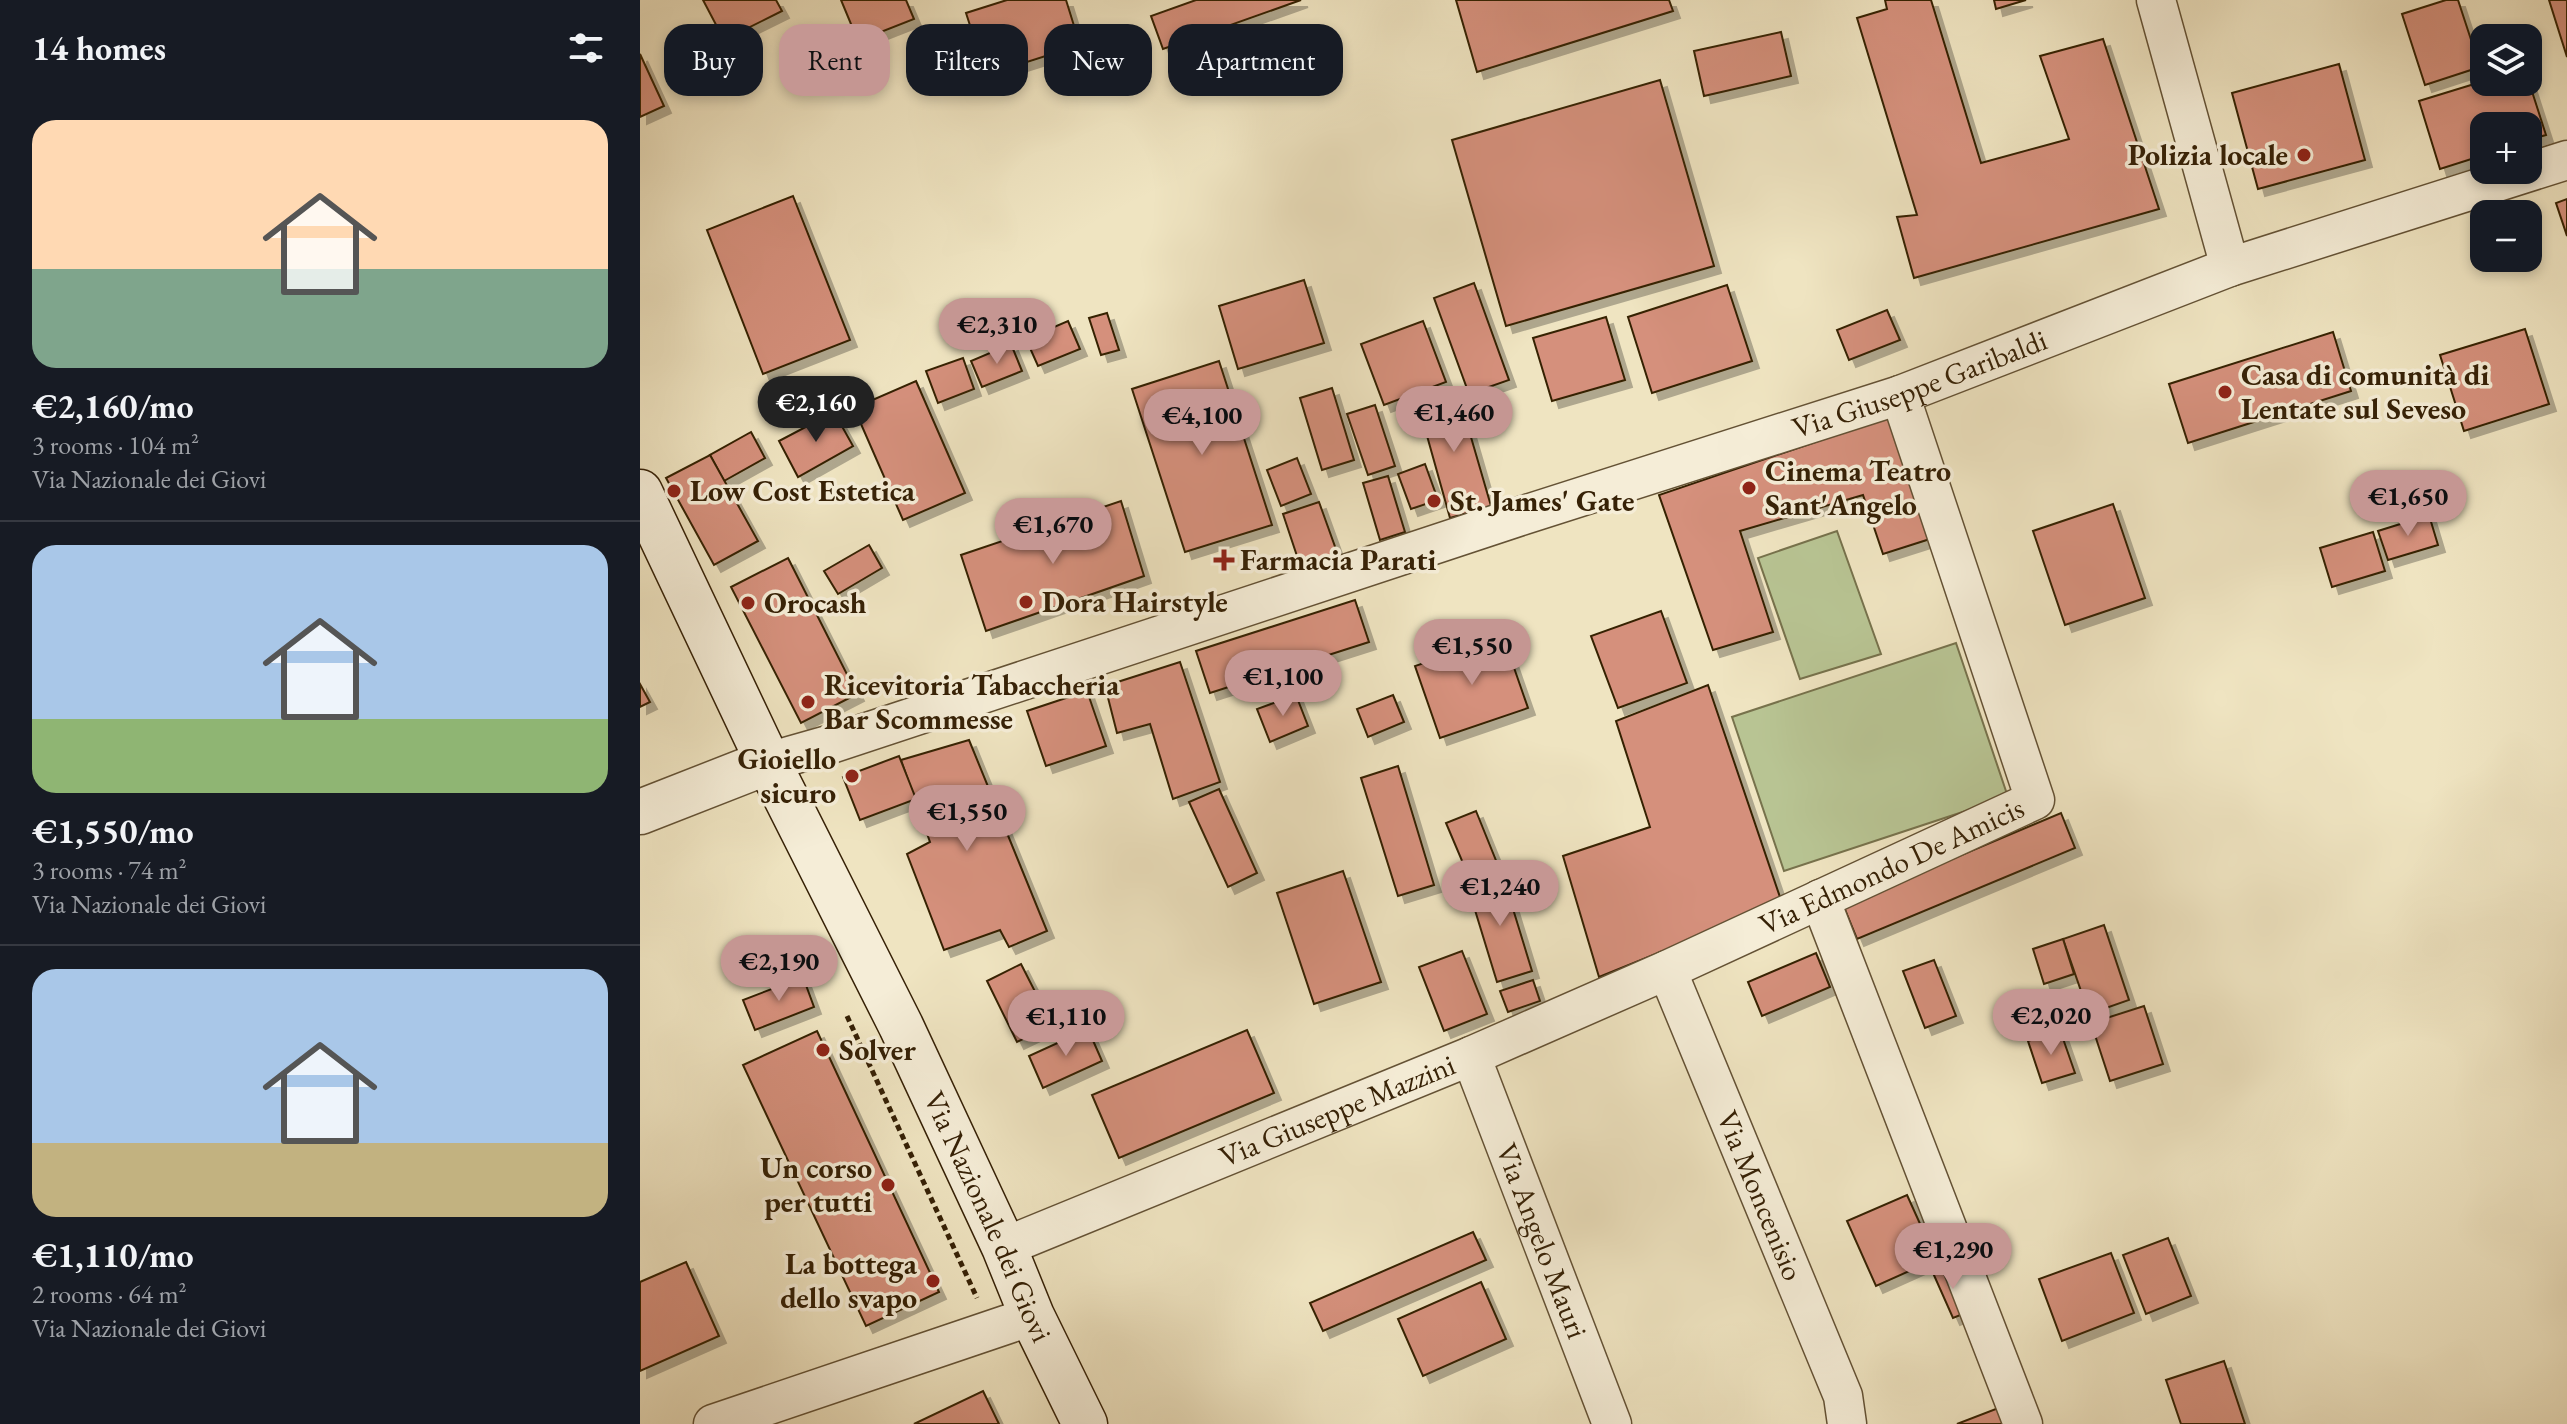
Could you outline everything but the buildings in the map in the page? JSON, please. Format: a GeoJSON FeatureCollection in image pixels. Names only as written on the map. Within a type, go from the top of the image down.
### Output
{"type":"FeatureCollection","features":[{"type":"Feature","properties":{"kind":"main road","name":"Via Nazionale dei Giovi"},"geometry":{"type":"LineString","coordinates":[[640,492],[768,762],[901,1026],[1004,1247],[1014,1322],[1085,1424]]}},
{"type":"Feature","properties":{"kind":"main road"},"geometry":{"type":"LineString","coordinates":[[640,812],[768,762]]}},
{"type":"Feature","properties":{"kind":"street"},"geometry":{"type":"LineString","coordinates":[[2156,0],[2230,267]]}},
{"type":"Feature","properties":{"kind":"street","name":"Via Giuseppe Garibaldi"},"geometry":{"type":"LineString","coordinates":[[768,762],[1900,395],[2230,267],[2567,160]]}},
{"type":"Feature","properties":{"kind":"street","name":"Via Edmondo De Amicis"},"geometry":{"type":"LineString","coordinates":[[1667,970],[2035,800],[1900,395]]}},
{"type":"Feature","properties":{"kind":"street"},"geometry":{"type":"LineString","coordinates":[[1820,899],[2023,1424]]}},
{"type":"Feature","properties":{"kind":"street","name":"Via Giuseppe Mazzini"},"geometry":{"type":"LineString","coordinates":[[1004,1247],[1471,1056],[1667,970]]}},
{"type":"Feature","properties":{"kind":"street","name":"Via Moncenisio"},"geometry":{"type":"LineString","coordinates":[[1667,970],[1843,1396],[1847,1424]]}},
{"type":"Feature","properties":{"kind":"street","name":"Via Angelo Mauri"},"geometry":{"type":"LineString","coordinates":[[1471,1056],[1612,1424]]}},
{"type":"Feature","properties":{"kind":"street"},"geometry":{"type":"LineString","coordinates":[[713,1424],[1014,1322]]}},
{"type":"Feature","properties":{"kind":"path"},"geometry":{"type":"LineString","coordinates":[[844,1009],[980,1305],[1014,1322]]}},
{"type":"Feature","properties":{"kind":"green space"},"geometry":{"type":"Polygon","coordinates":[[[1837,531],[1881,654],[1800,679],[1758,558],[1837,531]]]}},
{"type":"Feature","properties":{"kind":"green space"},"geometry":{"type":"Polygon","coordinates":[[[1956,643],[2008,797],[1784,871],[1732,717],[1956,643]]]}},
{"type":"Feature","properties":{"kind":"place","name":"Polizia locale"},"geometry":{"type":"Point","coordinates":[2304,155]}},
{"type":"Feature","properties":{"kind":"place","name":"Casa di comunità di Lentate sul Seveso"},"geometry":{"type":"Point","coordinates":[2225,392]}},
{"type":"Feature","properties":{"kind":"place","name":"Cinema Teatro Sant'Angelo"},"geometry":{"type":"Point","coordinates":[1749,488]}},
{"type":"Feature","properties":{"kind":"place","name":"Low Cost Estetica"},"geometry":{"type":"Point","coordinates":[674,491]}},
{"type":"Feature","properties":{"kind":"place","name":"St. James' Gate"},"geometry":{"type":"Point","coordinates":[1434,501]}},
{"type":"Feature","properties":{"kind":"place","name":"Farmacia Parati"},"geometry":{"type":"Point","coordinates":[1224,560]}},
{"type":"Feature","properties":{"kind":"place","name":"Dora Hairstyle"},"geometry":{"type":"Point","coordinates":[1026,602]}},
{"type":"Feature","properties":{"kind":"place","name":"Orocash"},"geometry":{"type":"Point","coordinates":[748,603]}},
{"type":"Feature","properties":{"kind":"place","name":"Ricevitoria Tabaccheria Bar Scommesse"},"geometry":{"type":"Point","coordinates":[808,702]}},
{"type":"Feature","properties":{"kind":"place","name":"Gioiello sicuro"},"geometry":{"type":"Point","coordinates":[852,776]}},
{"type":"Feature","properties":{"kind":"place","name":"Solver"},"geometry":{"type":"Point","coordinates":[823,1050]}},
{"type":"Feature","properties":{"kind":"place","name":"Un corso per tutti"},"geometry":{"type":"Point","coordinates":[888,1185]}},
{"type":"Feature","properties":{"kind":"place","name":"La bottega dello svapo"},"geometry":{"type":"Point","coordinates":[933,1281]}}]}
